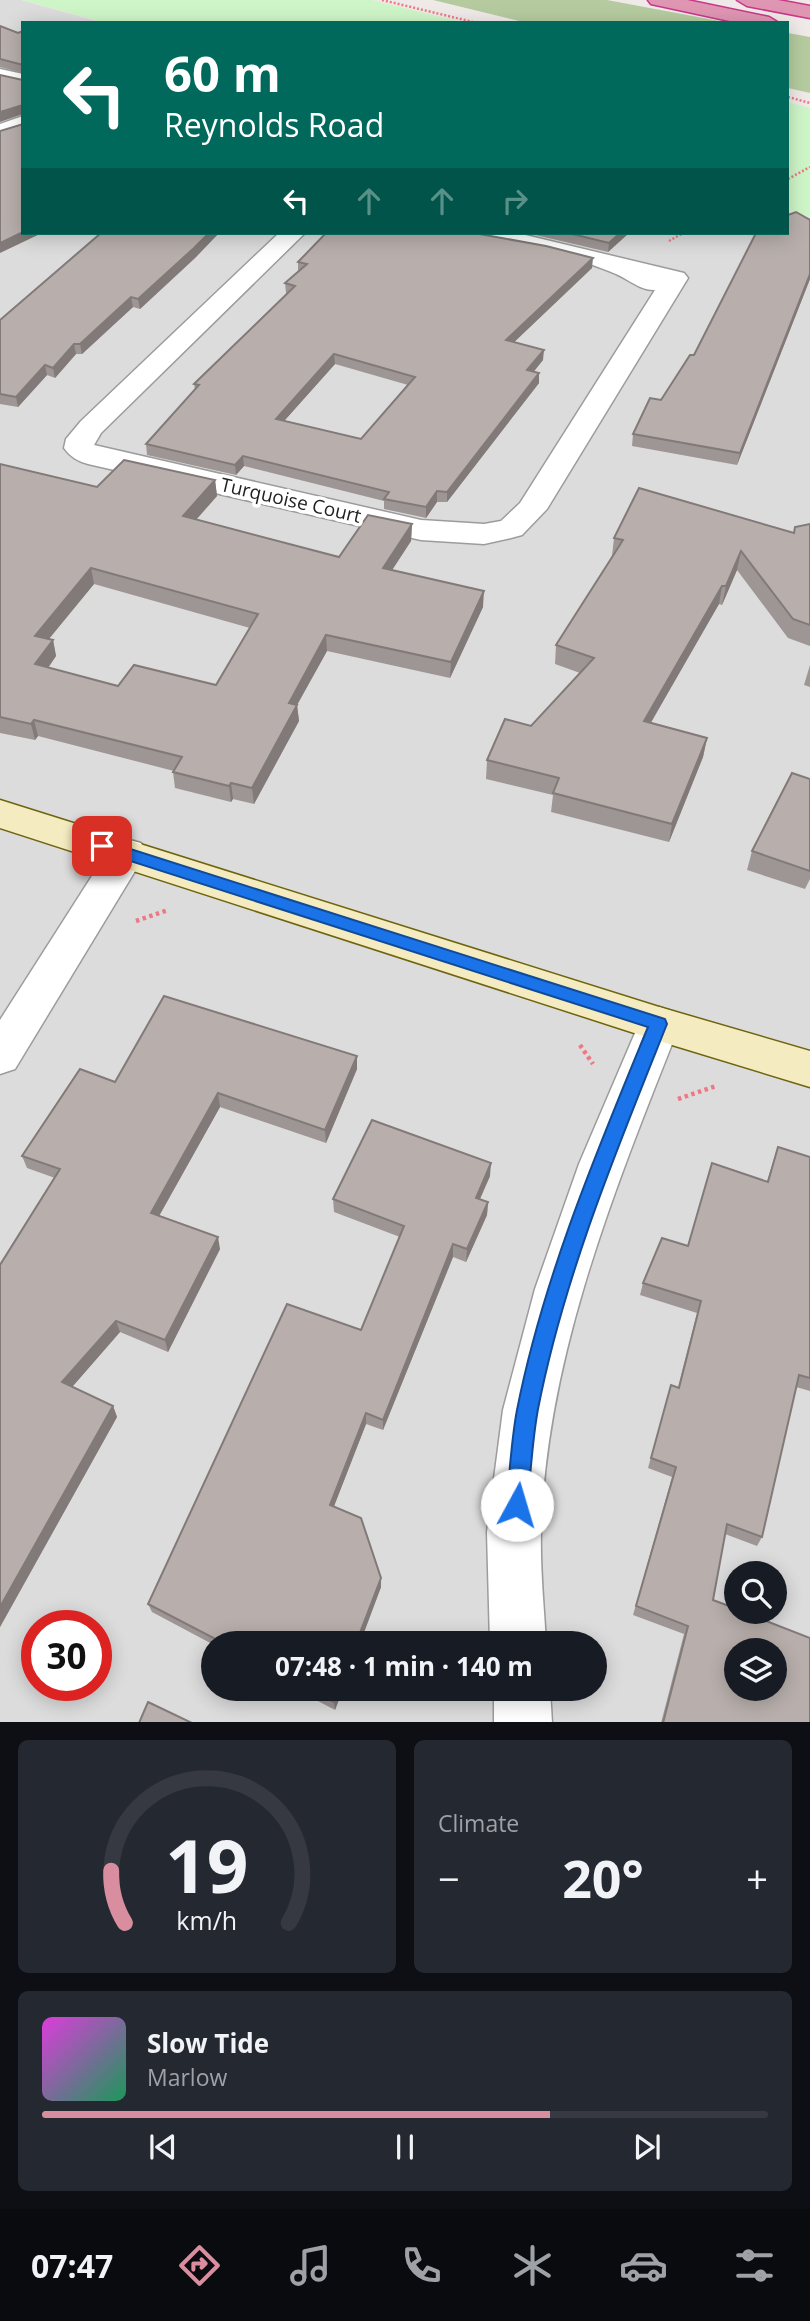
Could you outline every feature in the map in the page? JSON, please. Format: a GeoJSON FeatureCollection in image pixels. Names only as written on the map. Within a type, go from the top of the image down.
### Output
{"type":"FeatureCollection","features":[{"type":"Feature","properties":{"kind":"highway"},"geometry":{"type":"LineString","coordinates":[[658,0],[759,21]]}},
{"type":"Feature","properties":{"kind":"highway"},"geometry":{"type":"LineString","coordinates":[[747,0],[810,12]]}},
{"type":"Feature","properties":{"kind":"highway"},"geometry":{"type":"LineString","coordinates":[[789,27],[810,31]]}},
{"type":"Feature","properties":{"kind":"street"},"geometry":{"type":"LineString","coordinates":[[0,75],[21,80]]}},
{"type":"Feature","properties":{"kind":"street"},"geometry":{"type":"LineString","coordinates":[[0,132],[21,124]]}},
{"type":"Feature","properties":{"kind":"street","name":"Turquoise Court"},"geometry":{"type":"LineString","coordinates":[[291,235],[91,427],[81,439],[79,448],[88,455],[421,530],[484,534],[511,528],[532,509],[675,278],[632,269]]}},
{"type":"Feature","properties":{"kind":"street"},"geometry":{"type":"LineString","coordinates":[[483,235],[609,261],[632,269],[657,291],[660,303]]}},
{"type":"Feature","properties":{"kind":"street"},"geometry":{"type":"LineString","coordinates":[[0,814],[659,1024],[810,1069]]}},
{"type":"Feature","properties":{"kind":"street"},"geometry":{"type":"LineString","coordinates":[[0,1056],[127,853]]}},
{"type":"Feature","properties":{"kind":"street"},"geometry":{"type":"LineString","coordinates":[[518,1631],[514,1532],[528,1410],[559,1289],[602,1164],[659,1024]]}},
{"type":"Feature","properties":{"kind":"street"},"geometry":{"type":"LineString","coordinates":[[522,1701],[523,1722]]}},
{"type":"Feature","properties":{"kind":"path"},"geometry":{"type":"LineString","coordinates":[[382,0],[469,21]]}},
{"type":"Feature","properties":{"kind":"path"},"geometry":{"type":"LineString","coordinates":[[789,97],[810,103]]}},
{"type":"Feature","properties":{"kind":"path"},"geometry":{"type":"LineString","coordinates":[[789,178],[810,167]]}},
{"type":"Feature","properties":{"kind":"shaded area"},"geometry":{"type":"Polygon","coordinates":[[[0,0],[21,0],[97,21],[21,21],[21,235],[789,235],[789,212],[810,218],[810,1722],[0,1722],[0,0]]]}},
{"type":"Feature","properties":{"kind":"green space"},"geometry":{"type":"Polygon","coordinates":[[[22,0],[372,0],[457,21],[99,21],[22,0]]]}},
{"type":"Feature","properties":{"kind":"green space"},"geometry":{"type":"Polygon","coordinates":[[[433,0],[607,0],[719,21],[519,21],[433,0]]]}},
{"type":"Feature","properties":{"kind":"green space"},"geometry":{"type":"Polygon","coordinates":[[[789,33],[810,37],[810,93],[789,88],[789,33]]]}},
{"type":"Feature","properties":{"kind":"green space"},"geometry":{"type":"Polygon","coordinates":[[[789,102],[810,108],[810,217],[789,211],[789,102]]]}},
{"type":"Feature","properties":{"kind":"building"},"geometry":{"type":"Polygon","coordinates":[[[0,26],[21,32],[21,64],[0,59],[0,26]]]}},
{"type":"Feature","properties":{"kind":"building"},"geometry":{"type":"Polygon","coordinates":[[[0,75],[21,80],[21,106],[0,112],[0,75]]]}},
{"type":"Feature","properties":{"kind":"building"},"geometry":{"type":"Polygon","coordinates":[[[21,125],[21,233],[0,243],[0,131],[21,125]]]}},
{"type":"Feature","properties":{"kind":"building"},"geometry":{"type":"Polygon","coordinates":[[[796,212],[810,220],[810,274],[740,453],[633,434],[650,398],[661,400],[690,355],[694,355],[755,235],[789,235],[789,215],[796,212]]]}},
{"type":"Feature","properties":{"kind":"building"},"geometry":{"type":"Polygon","coordinates":[[[99,235],[207,235],[138,299],[131,297],[80,344],[74,344],[53,368],[45,365],[16,397],[0,394],[0,320],[99,235]]]}},
{"type":"Feature","properties":{"kind":"building"},"geometry":{"type":"Polygon","coordinates":[[[324,235],[485,235],[593,258],[506,340],[544,350],[527,370],[539,373],[447,492],[437,491],[426,507],[384,499],[389,492],[243,456],[235,465],[146,444],[199,385],[194,384],[295,286],[285,283],[307,264],[298,262],[324,235]],[[334,354],[276,419],[361,439],[415,377],[334,354]]]}},
{"type":"Feature","properties":{"kind":"building"},"geometry":{"type":"Polygon","coordinates":[[[576,235],[618,235],[609,243],[576,235]]]}},
{"type":"Feature","properties":{"kind":"building"},"geometry":{"type":"Polygon","coordinates":[[[124,460],[215,480],[183,516],[339,557],[368,515],[412,524],[383,568],[484,591],[451,662],[326,635],[289,703],[297,705],[252,788],[231,783],[229,786],[173,772],[182,757],[34,720],[31,724],[0,717],[0,464],[97,487],[124,460]],[[91,568],[35,636],[53,640],[35,664],[118,686],[134,665],[216,685],[258,614],[91,568]]]}},
{"type":"Feature","properties":{"kind":"building"},"geometry":{"type":"Polygon","coordinates":[[[639,488],[794,533],[795,527],[810,524],[810,625],[793,619],[741,551],[726,586],[722,586],[644,721],[707,738],[672,824],[553,793],[559,778],[487,760],[505,719],[531,726],[594,658],[556,645],[623,540],[614,538],[639,488]]]}},
{"type":"Feature","properties":{"kind":"building"},"geometry":{"type":"Polygon","coordinates":[[[792,773],[810,779],[810,871],[752,851],[792,773]]]}},
{"type":"Feature","properties":{"kind":"building"},"geometry":{"type":"Polygon","coordinates":[[[164,996],[357,1056],[325,1130],[218,1093],[151,1213],[218,1237],[165,1340],[116,1321],[62,1382],[113,1406],[0,1607],[0,1265],[60,1169],[22,1156],[80,1069],[115,1082],[164,996]]]}},
{"type":"Feature","properties":{"kind":"building"},"geometry":{"type":"Polygon","coordinates":[[[372,1120],[491,1163],[476,1198],[488,1202],[467,1249],[453,1244],[383,1420],[366,1413],[330,1505],[361,1518],[381,1578],[361,1631],[201,1632],[148,1604],[287,1304],[361,1330],[404,1226],[333,1199],[372,1120]]]}},
{"type":"Feature","properties":{"kind":"building"},"geometry":{"type":"Polygon","coordinates":[[[778,1147],[810,1157],[810,1378],[799,1375],[762,1537],[727,1524],[713,1600],[724,1604],[724,1624],[774,1624],[810,1638],[810,1722],[663,1722],[688,1626],[636,1606],[676,1467],[651,1458],[671,1385],[679,1388],[701,1301],[643,1283],[662,1238],[688,1246],[712,1163],[768,1182],[778,1147]]]}},
{"type":"Feature","properties":{"kind":"building"},"geometry":{"type":"Polygon","coordinates":[[[148,1702],[190,1722],[139,1722],[148,1702]]]}},
{"type":"Feature","properties":{"kind":"route"},"geometry":{"type":"LineString","coordinates":[[102,846],[659,1024],[602,1164],[559,1289],[528,1410],[517,1505]]}}]}
